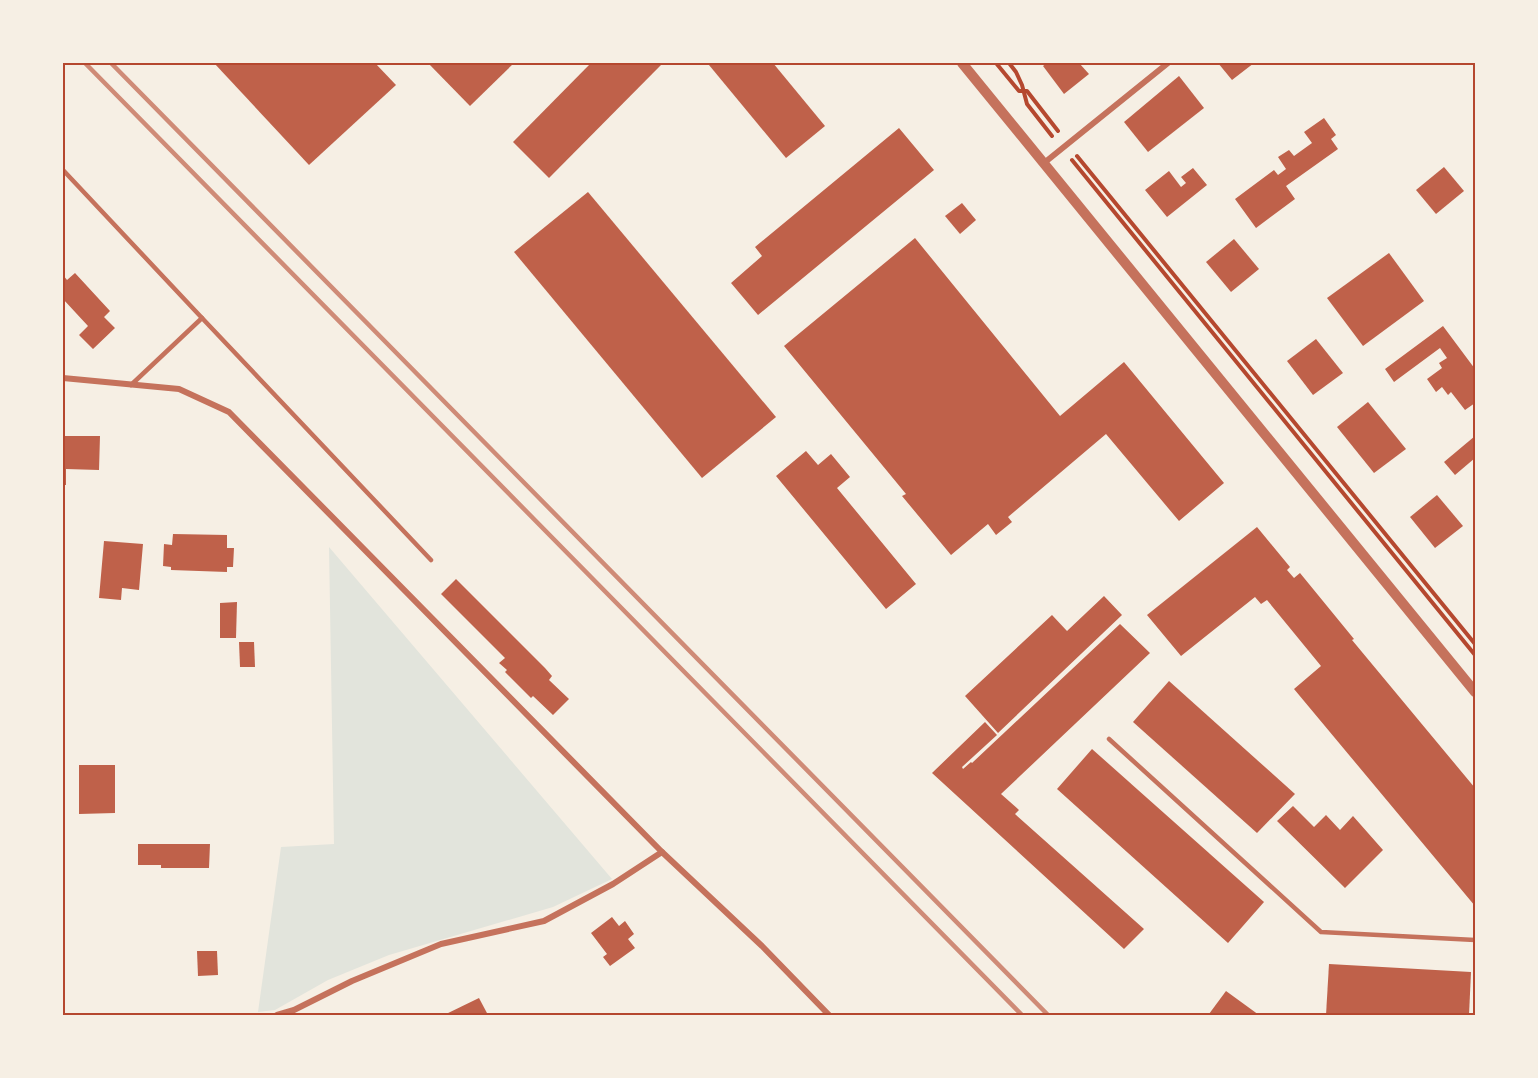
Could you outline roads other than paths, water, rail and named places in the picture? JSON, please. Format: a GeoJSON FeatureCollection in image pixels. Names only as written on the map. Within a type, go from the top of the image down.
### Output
{"type":"FeatureCollection","features":[{"type":"Feature","properties":{"kind":"street"},"geometry":{"type":"LineString","coordinates":[[962,63],[1475,692]]}},
{"type":"Feature","properties":{"kind":"street"},"geometry":{"type":"LineString","coordinates":[[1044,164],[1168,63]]}},
{"type":"Feature","properties":{"kind":"street"},"geometry":{"type":"LineString","coordinates":[[63,378],[179,389],[229,412],[662,852],[762,946],[829,1015]]}},
{"type":"Feature","properties":{"kind":"street"},"geometry":{"type":"LineString","coordinates":[[277,1015],[294,1010],[352,981],[441,944],[544,921],[613,884],[662,852]]}},
{"type":"Feature","properties":{"kind":"lane"},"geometry":{"type":"LineString","coordinates":[[63,170],[432,560]]}},
{"type":"Feature","properties":{"kind":"lane"},"geometry":{"type":"LineString","coordinates":[[131,384],[202,318]]}},
{"type":"Feature","properties":{"kind":"lane"},"geometry":{"type":"LineString","coordinates":[[1109,739],[1321,932],[1475,940]]}},
{"type":"Feature","properties":{"kind":"railway"},"geometry":{"type":"LineString","coordinates":[[85,63],[1022,1015]]}},
{"type":"Feature","properties":{"kind":"railway"},"geometry":{"type":"LineString","coordinates":[[111,63],[1048,1015]]}}]}
